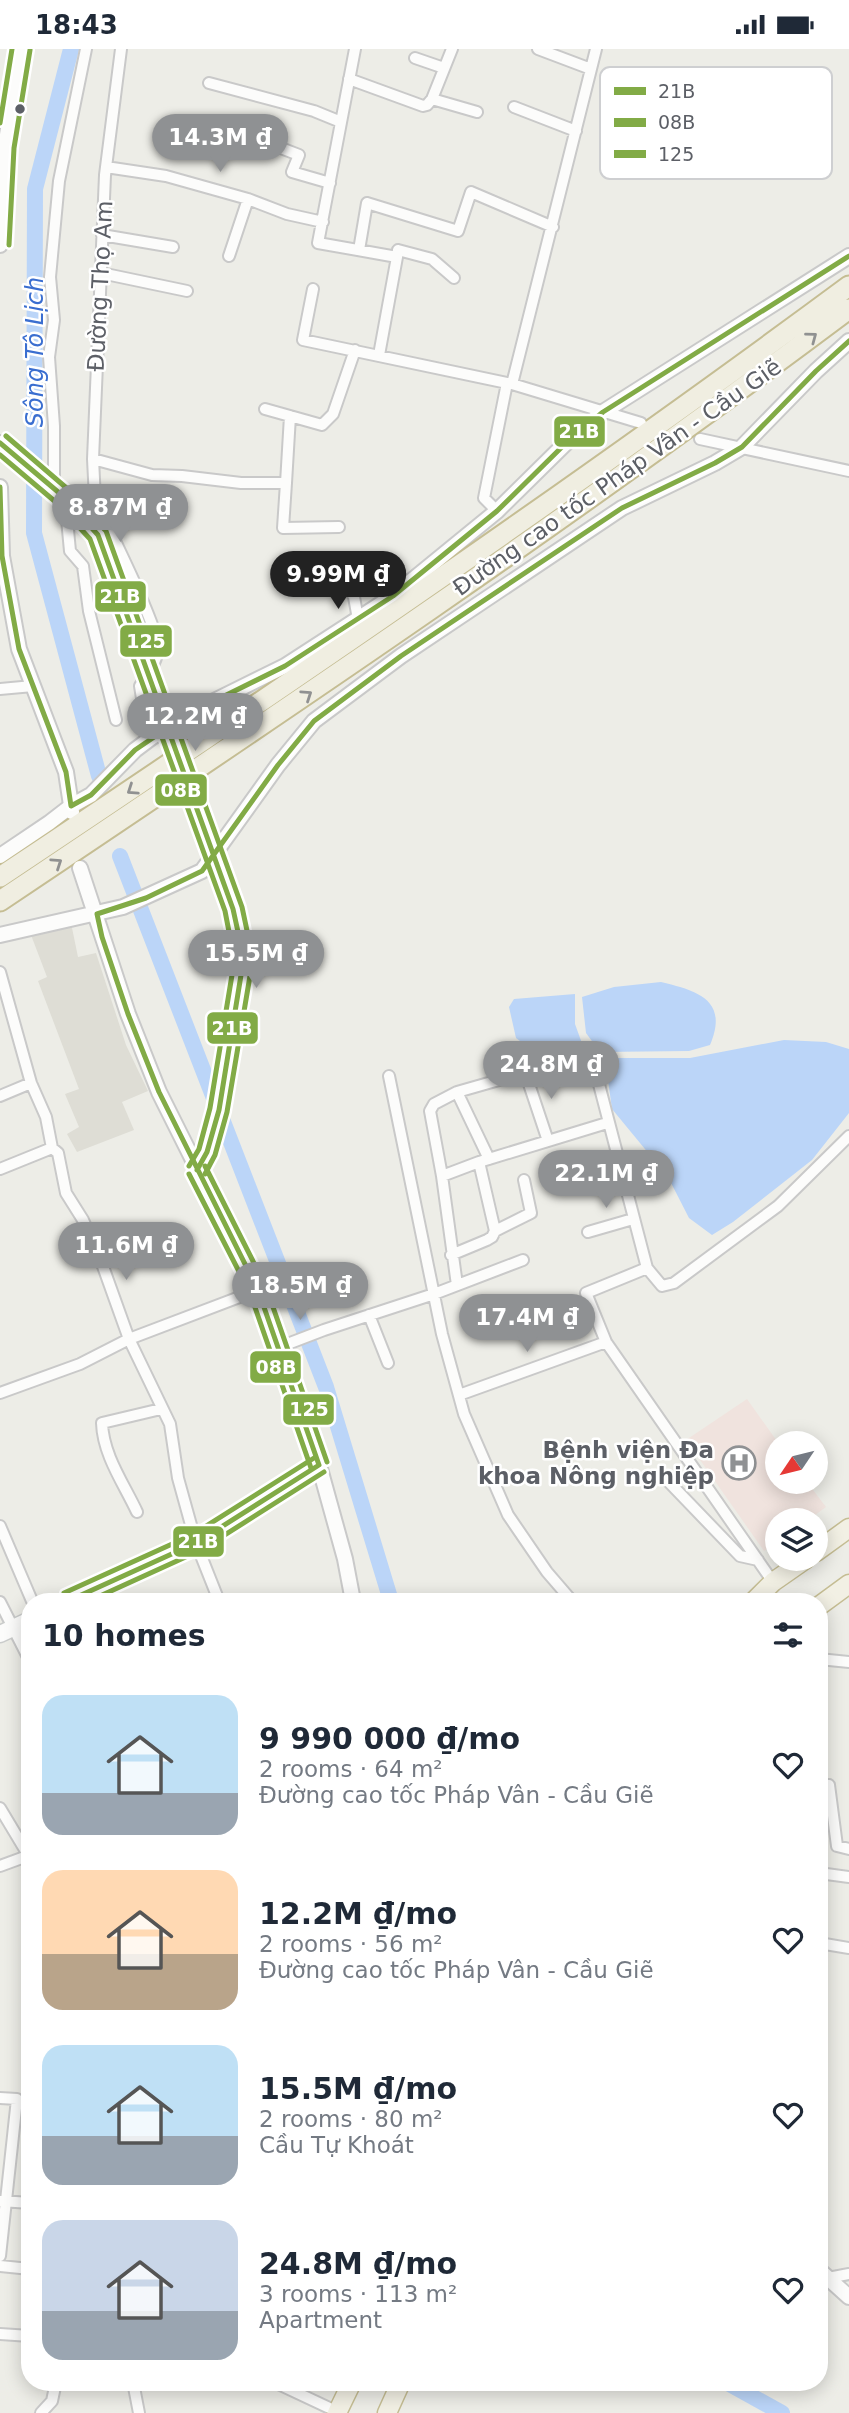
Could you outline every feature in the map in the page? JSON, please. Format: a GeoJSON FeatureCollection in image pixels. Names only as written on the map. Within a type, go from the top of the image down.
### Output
{"type":"FeatureCollection","features":[{"type":"Feature","properties":{"kind":"highway","name":"Đường cao tốc Pháp Vân - Cầu Giẽ"},"geometry":{"type":"LineString","coordinates":[[0,877],[346,646],[849,286]]}},
{"type":"Feature","properties":{"kind":"highway","name":"Đường cao tốc Pháp Vân - Cầu Giẽ"},"geometry":{"type":"LineString","coordinates":[[0,901],[355,663],[711,412],[849,309]]}},
{"type":"Feature","properties":{"kind":"highway"},"geometry":{"type":"LineString","coordinates":[[828,1543],[849,1528]]}},
{"type":"Feature","properties":{"kind":"highway"},"geometry":{"type":"LineString","coordinates":[[762,1593],[789,1571]]}},
{"type":"Feature","properties":{"kind":"highway"},"geometry":{"type":"LineString","coordinates":[[828,1599],[849,1584]]}},
{"type":"Feature","properties":{"kind":"highway"},"geometry":{"type":"LineString","coordinates":[[337,2413],[348,2391]]}},
{"type":"Feature","properties":{"kind":"highway"},"geometry":{"type":"LineString","coordinates":[[387,2413],[397,2391]]}},
{"type":"Feature","properties":{"kind":"main road"},"geometry":{"type":"LineString","coordinates":[[86,1593],[196,1543],[319,1465]]}},
{"type":"Feature","properties":{"kind":"street"},"geometry":{"type":"LineString","coordinates":[[0,245],[6,113],[21,49]]}},
{"type":"Feature","properties":{"kind":"street"},"geometry":{"type":"LineString","coordinates":[[86,49],[59,181],[50,277],[54,320],[49,357],[54,426],[54,488],[70,551],[83,566],[89,611],[116,720]]}},
{"type":"Feature","properties":{"kind":"street","name":"Đường Thọ Am"},"geometry":{"type":"LineString","coordinates":[[90,524],[95,499],[93,459],[106,167],[121,49]]}},
{"type":"Feature","properties":{"kind":"street"},"geometry":{"type":"LineString","coordinates":[[349,79],[423,106],[429,104],[432,99],[452,49]]}},
{"type":"Feature","properties":{"kind":"street"},"geometry":{"type":"LineString","coordinates":[[538,49],[591,69]]}},
{"type":"Feature","properties":{"kind":"street"},"geometry":{"type":"LineString","coordinates":[[496,511],[484,498],[510,384],[553,227],[596,49]]}},
{"type":"Feature","properties":{"kind":"street"},"geometry":{"type":"LineString","coordinates":[[352,50],[318,243],[397,257]]}},
{"type":"Feature","properties":{"kind":"street"},"geometry":{"type":"LineString","coordinates":[[415,58],[444,68]]}},
{"type":"Feature","properties":{"kind":"street"},"geometry":{"type":"LineString","coordinates":[[209,83],[314,111],[341,122]]}},
{"type":"Feature","properties":{"kind":"street"},"geometry":{"type":"LineString","coordinates":[[432,99],[477,112]]}},
{"type":"Feature","properties":{"kind":"street"},"geometry":{"type":"LineString","coordinates":[[514,107],[576,131]]}},
{"type":"Feature","properties":{"kind":"street"},"geometry":{"type":"LineString","coordinates":[[273,145],[299,155],[292,172],[330,183]]}},
{"type":"Feature","properties":{"kind":"street"},"geometry":{"type":"LineString","coordinates":[[106,167],[166,176],[248,199],[287,214],[323,222]]}},
{"type":"Feature","properties":{"kind":"street"},"geometry":{"type":"LineString","coordinates":[[359,250],[367,203],[458,231],[471,192],[553,227]]}},
{"type":"Feature","properties":{"kind":"street"},"geometry":{"type":"LineString","coordinates":[[229,256],[248,199]]}},
{"type":"Feature","properties":{"kind":"street"},"geometry":{"type":"LineString","coordinates":[[102,235],[173,247]]}},
{"type":"Feature","properties":{"kind":"street"},"geometry":{"type":"LineString","coordinates":[[379,355],[398,250],[432,259],[454,278]]}},
{"type":"Feature","properties":{"kind":"street"},"geometry":{"type":"LineString","coordinates":[[0,856],[70,811],[91,795],[135,750],[188,714],[285,666],[393,596],[496,511],[569,440],[603,412],[849,256]]}},
{"type":"Feature","properties":{"kind":"street"},"geometry":{"type":"LineString","coordinates":[[101,273],[187,291]]}},
{"type":"Feature","properties":{"kind":"street"},"geometry":{"type":"LineString","coordinates":[[313,289],[303,340],[510,384],[641,423]]}},
{"type":"Feature","properties":{"kind":"street"},"geometry":{"type":"LineString","coordinates":[[0,935],[123,907],[202,871],[278,765],[314,720],[401,656],[622,508],[742,447],[849,341]]}},
{"type":"Feature","properties":{"kind":"street"},"geometry":{"type":"LineString","coordinates":[[265,409],[322,425],[333,414],[355,350]]}},
{"type":"Feature","properties":{"kind":"street"},"geometry":{"type":"LineString","coordinates":[[290,416],[284,528],[339,527]]}},
{"type":"Feature","properties":{"kind":"street"},"geometry":{"type":"LineString","coordinates":[[700,439],[849,471]]}},
{"type":"Feature","properties":{"kind":"street"},"geometry":{"type":"LineString","coordinates":[[0,443],[54,488],[98,535],[233,909],[240,940],[242,969],[218,1114],[207,1152],[197,1170]]}},
{"type":"Feature","properties":{"kind":"street"},"geometry":{"type":"LineString","coordinates":[[93,459],[152,475],[286,483]]}},
{"type":"Feature","properties":{"kind":"street"},"geometry":{"type":"LineString","coordinates":[[0,487],[1,542],[19,649],[66,772],[70,811]]}},
{"type":"Feature","properties":{"kind":"street"},"geometry":{"type":"LineString","coordinates":[[95,499],[159,644],[155,663],[140,686],[147,730],[152,738]]}},
{"type":"Feature","properties":{"kind":"street"},"geometry":{"type":"LineString","coordinates":[[309,558],[342,561],[344,579],[354,597],[358,619]]}},
{"type":"Feature","properties":{"kind":"street"},"geometry":{"type":"LineString","coordinates":[[0,689],[33,686]]}},
{"type":"Feature","properties":{"kind":"street"},"geometry":{"type":"LineString","coordinates":[[83,866],[102,937],[128,1014],[159,1092],[258,1290],[282,1346],[319,1465],[351,1593]]}},
{"type":"Feature","properties":{"kind":"street"},"geometry":{"type":"LineString","coordinates":[[0,972],[5,1013],[46,1117],[52,1148],[58,1153],[66,1193],[83,1220],[100,1258],[129,1339],[170,1423],[178,1478],[196,1543],[216,1593]]}},
{"type":"Feature","properties":{"kind":"street"},"geometry":{"type":"LineString","coordinates":[[595,1069],[647,1268],[662,1286],[674,1283],[778,1206],[849,1136]]}},
{"type":"Feature","properties":{"kind":"street"},"geometry":{"type":"LineString","coordinates":[[525,1072],[548,1141]]}},
{"type":"Feature","properties":{"kind":"street"},"geometry":{"type":"LineString","coordinates":[[389,1076],[434,1294],[464,1414],[508,1515],[565,1593]]}},
{"type":"Feature","properties":{"kind":"street"},"geometry":{"type":"LineString","coordinates":[[457,1285],[430,1111],[434,1104],[457,1093],[506,1078]]}},
{"type":"Feature","properties":{"kind":"street"},"geometry":{"type":"LineString","coordinates":[[0,1096],[31,1083]]}},
{"type":"Feature","properties":{"kind":"street"},"geometry":{"type":"LineString","coordinates":[[451,1255],[487,1240],[495,1231],[484,1160],[457,1093]]}},
{"type":"Feature","properties":{"kind":"street"},"geometry":{"type":"LineString","coordinates":[[442,1176],[484,1160],[607,1123]]}},
{"type":"Feature","properties":{"kind":"street"},"geometry":{"type":"LineString","coordinates":[[0,1169],[52,1148]]}},
{"type":"Feature","properties":{"kind":"street"},"geometry":{"type":"LineString","coordinates":[[495,1231],[531,1213],[524,1180]]}},
{"type":"Feature","properties":{"kind":"street"},"geometry":{"type":"LineString","coordinates":[[588,1232],[633,1219]]}},
{"type":"Feature","properties":{"kind":"street"},"geometry":{"type":"LineString","coordinates":[[282,1346],[434,1294],[523,1260]]}},
{"type":"Feature","properties":{"kind":"street"},"geometry":{"type":"LineString","coordinates":[[647,1268],[586,1293],[606,1342],[773,1582]]}},
{"type":"Feature","properties":{"kind":"street"},"geometry":{"type":"LineString","coordinates":[[0,1393],[80,1364],[129,1339],[258,1290]]}},
{"type":"Feature","properties":{"kind":"street"},"geometry":{"type":"LineString","coordinates":[[369,1315],[387,1363]]}},
{"type":"Feature","properties":{"kind":"street"},"geometry":{"type":"LineString","coordinates":[[459,1395],[606,1342]]}},
{"type":"Feature","properties":{"kind":"street"},"geometry":{"type":"LineString","coordinates":[[137,1512],[111,1463],[102,1423],[161,1409]]}},
{"type":"Feature","properties":{"kind":"street"},"geometry":{"type":"LineString","coordinates":[[665,1478],[740,1556],[758,1560]]}},
{"type":"Feature","properties":{"kind":"street"},"geometry":{"type":"LineString","coordinates":[[0,1526],[29,1593]]}},
{"type":"Feature","properties":{"kind":"street"},"geometry":{"type":"LineString","coordinates":[[0,1602],[6,1632],[21,1650]]}},
{"type":"Feature","properties":{"kind":"street"},"geometry":{"type":"LineString","coordinates":[[828,1660],[849,1662]]}},
{"type":"Feature","properties":{"kind":"street"},"geometry":{"type":"LineString","coordinates":[[829,1785],[837,1846],[849,1849]]}},
{"type":"Feature","properties":{"kind":"street"},"geometry":{"type":"LineString","coordinates":[[0,1808],[21,1843]]}},
{"type":"Feature","properties":{"kind":"street"},"geometry":{"type":"LineString","coordinates":[[0,1866],[21,1859]]}},
{"type":"Feature","properties":{"kind":"street"},"geometry":{"type":"LineString","coordinates":[[828,1874],[849,1877]]}},
{"type":"Feature","properties":{"kind":"street"},"geometry":{"type":"LineString","coordinates":[[828,1944],[849,1948]]}},
{"type":"Feature","properties":{"kind":"street"},"geometry":{"type":"LineString","coordinates":[[0,2098],[17,2099],[3,2201],[0,2256]]}},
{"type":"Feature","properties":{"kind":"street"},"geometry":{"type":"LineString","coordinates":[[3,2201],[21,2202]]}},
{"type":"Feature","properties":{"kind":"street"},"geometry":{"type":"LineString","coordinates":[[0,2266],[21,2268]]}},
{"type":"Feature","properties":{"kind":"street"},"geometry":{"type":"LineString","coordinates":[[828,2274],[849,2274]]}},
{"type":"Feature","properties":{"kind":"street"},"geometry":{"type":"LineString","coordinates":[[828,2278],[849,2297]]}},
{"type":"Feature","properties":{"kind":"street"},"geometry":{"type":"LineString","coordinates":[[0,2334],[21,2335]]}},
{"type":"Feature","properties":{"kind":"street"},"geometry":{"type":"LineString","coordinates":[[41,2413],[52,2401],[54,2391]]}},
{"type":"Feature","properties":{"kind":"street"},"geometry":{"type":"LineString","coordinates":[[135,2391],[139,2413]]}},
{"type":"Feature","properties":{"kind":"street"},"geometry":{"type":"LineString","coordinates":[[292,2391],[337,2413]]}},
{"type":"Feature","properties":{"kind":"shaded area"},"geometry":{"type":"Polygon","coordinates":[[[71,923],[78,957],[96,953],[126,1045],[148,1091],[122,1102],[134,1130],[77,1152],[67,1134],[79,1127],[65,1094],[79,1089],[38,981],[47,977],[31,935],[71,923]]]}},
{"type":"Feature","properties":{"kind":"shaded area","name":"Bệnh viện Đa khoa Nông nghiệp"},"geometry":{"type":"Polygon","coordinates":[[[747,1399],[770,1431],[765,1431],[765,1495],[817,1495],[826,1507],[765,1508],[764,1551],[686,1440],[747,1399]]]}},
{"type":"Feature","properties":{"kind":"water"},"geometry":{"type":"Polygon","coordinates":[[[661,982],[698,994],[713,1008],[716,1017],[715,1030],[710,1045],[689,1051],[600,1052],[586,1033],[582,997],[614,987],[661,982]]]}},
{"type":"Feature","properties":{"kind":"water"},"geometry":{"type":"Polygon","coordinates":[[[575,994],[575,1024],[584,1049],[537,1054],[516,1038],[509,1007],[514,999],[575,994]]]}},
{"type":"Feature","properties":{"kind":"water"},"geometry":{"type":"Polygon","coordinates":[[[784,1040],[826,1042],[849,1049],[849,1113],[812,1160],[733,1222],[712,1235],[689,1218],[668,1177],[612,1109],[605,1058],[690,1058],[784,1040]]]}},
{"type":"Feature","properties":{"kind":"waterway","name":"Sông Tô Lịch"},"geometry":{"type":"LineString","coordinates":[[71,49],[35,189],[34,533],[99,776]]}},
{"type":"Feature","properties":{"kind":"waterway","name":"Sông Tô Lịch"},"geometry":{"type":"LineString","coordinates":[[120,856],[326,1387],[389,1593]]}},
{"type":"Feature","properties":{"kind":"waterway","name":"Sông Tô Lịch"},"geometry":{"type":"LineString","coordinates":[[742,2391],[782,2413]]}},
{"type":"Feature","properties":{"kind":"transit line","name":"125"},"geometry":{"type":"LineString","coordinates":[[0,123],[12,49]]}},
{"type":"Feature","properties":{"kind":"transit line","name":"08B"},"geometry":{"type":"LineString","coordinates":[[9,245],[14,148],[30,50]]}},
{"type":"Feature","properties":{"kind":"transit line","name":"21B"},"geometry":{"type":"LineString","coordinates":[[0,487],[2,556],[19,649],[66,772],[71,806],[91,795],[135,750],[188,714],[285,666],[393,596],[497,511],[569,440],[603,412],[849,256]]}},
{"type":"Feature","properties":{"kind":"transit line","name":"21B"},"geometry":{"type":"LineString","coordinates":[[319,1465],[258,1290],[159,1092],[128,1014],[97,914],[146,898],[202,871],[278,765],[314,721],[401,656],[622,508],[742,447],[849,341]]}},
{"type":"Feature","properties":{"kind":"transit line","name":"125"},"geometry":{"type":"LineString","coordinates":[[6,436],[70,491],[106,531],[242,907],[249,940],[251,970],[227,1112],[215,1155],[205,1174]]}},
{"type":"Feature","properties":{"kind":"transit line","name":"21B"},"geometry":{"type":"LineString","coordinates":[[0,443],[64,497],[98,535],[233,909],[240,941],[242,969],[219,1110],[207,1152],[197,1170]]}},
{"type":"Feature","properties":{"kind":"transit line","name":"08B"},"geometry":{"type":"LineString","coordinates":[[0,455],[58,504],[90,539],[225,911],[233,969],[210,1108],[199,1149],[189,1166]]}},
{"type":"Feature","properties":{"kind":"transit line","name":"125"},"geometry":{"type":"LineString","coordinates":[[205,1166],[266,1287],[327,1462]]}},
{"type":"Feature","properties":{"kind":"transit line","name":"08B"},"geometry":{"type":"LineString","coordinates":[[189,1174],[250,1293],[311,1468]]}},
{"type":"Feature","properties":{"kind":"transit line","name":"125"},"geometry":{"type":"LineString","coordinates":[[64,1593],[192,1535],[314,1458]]}},
{"type":"Feature","properties":{"kind":"transit line","name":"21B"},"geometry":{"type":"LineString","coordinates":[[86,1593],[196,1543],[319,1465]]}},
{"type":"Feature","properties":{"kind":"transit line","name":"08B"},"geometry":{"type":"LineString","coordinates":[[107,1593],[201,1550],[324,1472]]}},
{"type":"Feature","properties":{"kind":"place","name":"Bệnh viện Đa khoa Nông nghiệp"},"geometry":{"type":"Point","coordinates":[739,1463]}}]}
